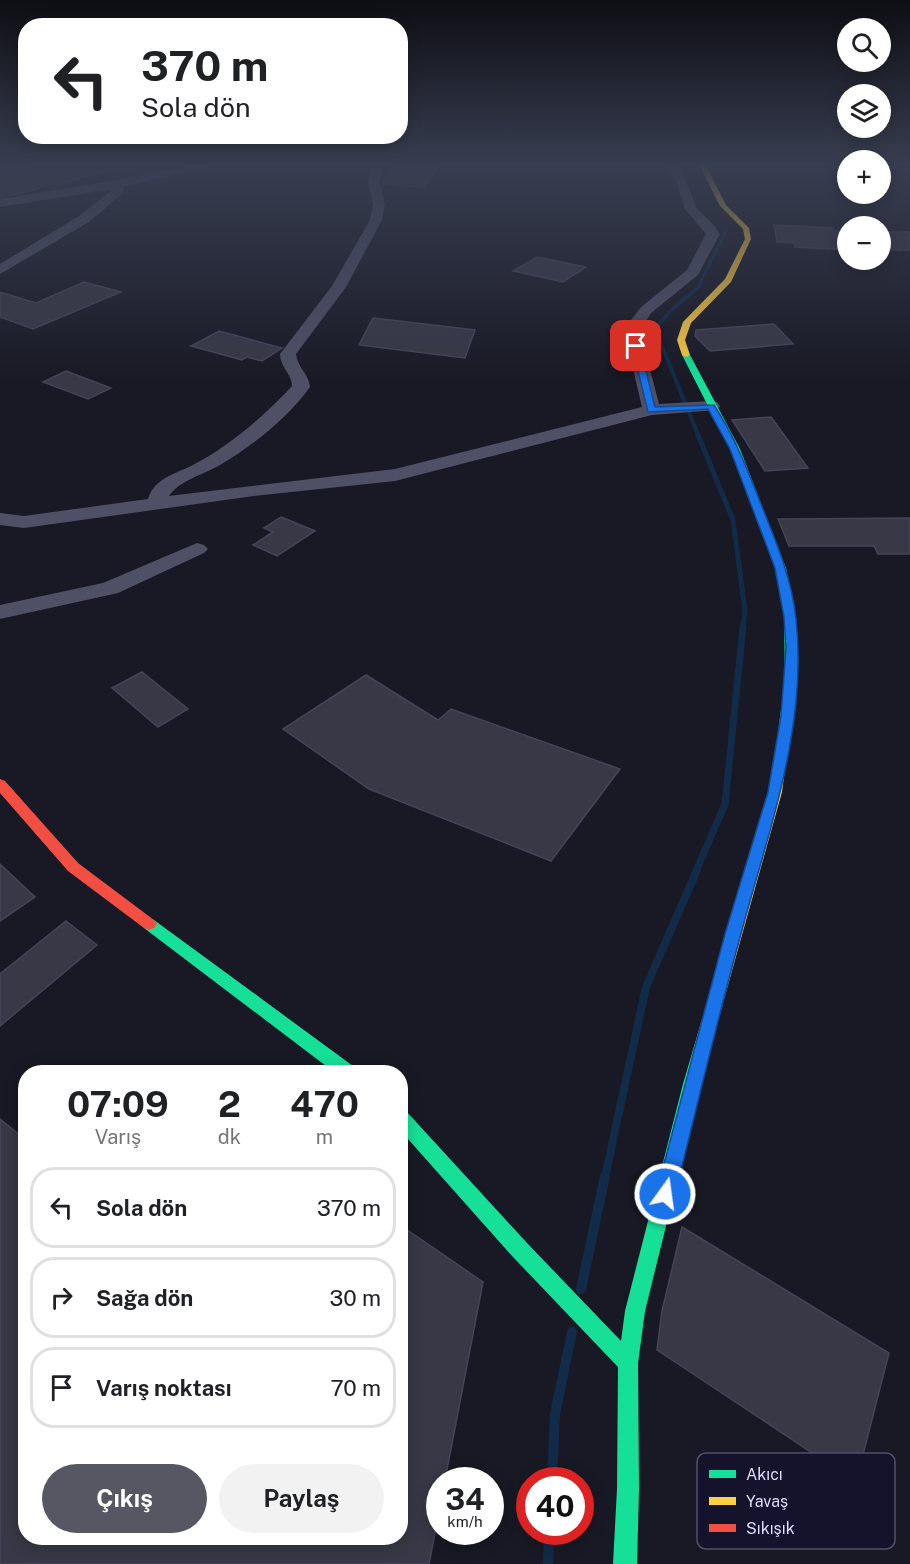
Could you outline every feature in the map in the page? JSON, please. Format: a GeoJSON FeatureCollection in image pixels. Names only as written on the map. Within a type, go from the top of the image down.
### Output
{"type":"FeatureCollection","features":[{"type":"Feature","properties":{"kind":"street"},"geometry":{"type":"LineString","coordinates":[[0,270],[54,237]]}},
{"type":"Feature","properties":{"kind":"street"},"geometry":{"type":"LineString","coordinates":[[159,504],[158,497],[167,485],[217,460],[249,439],[273,418],[301,387],[300,377],[288,363],[288,354],[339,287],[366,237]]}},
{"type":"Feature","properties":{"kind":"street"},"geometry":{"type":"LineString","coordinates":[[659,409],[634,339],[636,324],[646,310],[693,272],[711,237]]}},
{"type":"Feature","properties":{"kind":"street"},"geometry":{"type":"LineString","coordinates":[[625,1564],[628,1489],[628,1363],[635,1311],[692,1084],[775,792],[791,681],[790,617],[781,568],[735,449],[705,406],[684,352],[682,334],[691,317],[728,280],[748,237]]}},
{"type":"Feature","properties":{"kind":"street"},"geometry":{"type":"LineString","coordinates":[[0,519],[24,522],[254,490],[395,475],[659,409],[705,406]]}},
{"type":"Feature","properties":{"kind":"street"},"geometry":{"type":"LineString","coordinates":[[0,612],[110,588],[197,549]]}},
{"type":"Feature","properties":{"kind":"street"},"geometry":{"type":"LineString","coordinates":[[0,784],[73,867],[338,1065]]}},
{"type":"Feature","properties":{"kind":"street"},"geometry":{"type":"LineString","coordinates":[[408,1126],[520,1250],[628,1363]]}},
{"type":"Feature","properties":{"kind":"building"},"geometry":{"type":"Polygon","coordinates":[[[776,237],[837,237],[837,249],[795,247],[795,243],[777,242],[776,237]]]}},
{"type":"Feature","properties":{"kind":"building"},"geometry":{"type":"Polygon","coordinates":[[[891,237],[910,237],[910,250],[891,250],[891,237]]]}},
{"type":"Feature","properties":{"kind":"building"},"geometry":{"type":"Polygon","coordinates":[[[537,257],[586,267],[563,282],[513,271],[537,257]]]}},
{"type":"Feature","properties":{"kind":"building"},"geometry":{"type":"Polygon","coordinates":[[[84,282],[121,292],[33,329],[0,317],[0,292],[36,303],[84,282]]]}},
{"type":"Feature","properties":{"kind":"building"},"geometry":{"type":"Polygon","coordinates":[[[373,318],[475,330],[465,358],[359,345],[373,318]]]}},
{"type":"Feature","properties":{"kind":"building"},"geometry":{"type":"Polygon","coordinates":[[[774,324],[793,344],[710,351],[695,336],[696,330],[774,324]]]}},
{"type":"Feature","properties":{"kind":"building"},"geometry":{"type":"Polygon","coordinates":[[[219,331],[282,348],[262,361],[247,357],[242,360],[191,346],[219,331]]]}},
{"type":"Feature","properties":{"kind":"building"},"geometry":{"type":"Polygon","coordinates":[[[66,371],[111,388],[88,399],[43,382],[66,371]]]}},
{"type":"Feature","properties":{"kind":"building"},"geometry":{"type":"Polygon","coordinates":[[[771,417],[808,468],[765,471],[732,420],[771,417]]]}},
{"type":"Feature","properties":{"kind":"building"},"geometry":{"type":"Polygon","coordinates":[[[281,517],[315,531],[277,556],[253,545],[273,532],[264,528],[281,517]]]}},
{"type":"Feature","properties":{"kind":"building"},"geometry":{"type":"Polygon","coordinates":[[[910,518],[910,554],[878,554],[874,546],[789,546],[778,519],[910,518]]]}},
{"type":"Feature","properties":{"kind":"building"},"geometry":{"type":"Polygon","coordinates":[[[142,672],[188,709],[158,727],[112,688],[142,672]]]}},
{"type":"Feature","properties":{"kind":"building"},"geometry":{"type":"Polygon","coordinates":[[[366,675],[438,720],[451,709],[620,769],[551,861],[369,789],[283,729],[366,675]]]}},
{"type":"Feature","properties":{"kind":"building"},"geometry":{"type":"Polygon","coordinates":[[[0,864],[35,897],[0,921],[0,864]]]}},
{"type":"Feature","properties":{"kind":"building"},"geometry":{"type":"Polygon","coordinates":[[[66,921],[97,945],[0,1026],[0,974],[66,921]]]}},
{"type":"Feature","properties":{"kind":"building"},"geometry":{"type":"Polygon","coordinates":[[[0,1119],[18,1134],[18,1545],[408,1545],[408,1230],[483,1282],[447,1467],[426,1467],[426,1545],[433,1545],[429,1564],[0,1564],[0,1119]]]}},
{"type":"Feature","properties":{"kind":"building"},"geometry":{"type":"Polygon","coordinates":[[[682,1227],[889,1353],[863,1453],[812,1453],[657,1350],[662,1311],[682,1227]]]}},
{"type":"Feature","properties":{"kind":"waterway"},"geometry":{"type":"LineString","coordinates":[[699,285],[723,237]]}},
{"type":"Feature","properties":{"kind":"waterway"},"geometry":{"type":"LineString","coordinates":[[699,437],[655,329],[672,309],[700,284]]}},
{"type":"Feature","properties":{"kind":"waterway"},"geometry":{"type":"LineString","coordinates":[[698,435],[733,520],[745,611],[743,629]]}},
{"type":"Feature","properties":{"kind":"waterway"},"geometry":{"type":"LineString","coordinates":[[696,871],[725,804],[743,627]]}},
{"type":"Feature","properties":{"kind":"waterway"},"geometry":{"type":"LineString","coordinates":[[605,1177],[646,987],[697,870]]}},
{"type":"Feature","properties":{"kind":"waterway"},"geometry":{"type":"LineString","coordinates":[[581,1289],[605,1176]]}},
{"type":"Feature","properties":{"kind":"waterway"},"geometry":{"type":"LineString","coordinates":[[553,1467],[555,1414],[572,1332]]}},
{"type":"Feature","properties":{"kind":"waterway"},"geometry":{"type":"LineString","coordinates":[[548,1564],[549,1545]]}},
{"type":"Feature","properties":{"kind":"traffic: fast"},"geometry":{"type":"LineString","coordinates":[[686,355],[735,449],[781,568],[790,617],[791,681],[783,739]]}},
{"type":"Feature","properties":{"kind":"traffic: fast"},"geometry":{"type":"LineString","coordinates":[[149,924],[338,1065]]}},
{"type":"Feature","properties":{"kind":"traffic: fast"},"geometry":{"type":"LineString","coordinates":[[628,1363],[635,1311],[692,1084],[720,985]]}},
{"type":"Feature","properties":{"kind":"traffic: fast"},"geometry":{"type":"LineString","coordinates":[[408,1126],[520,1250],[628,1363],[628,1489],[625,1564]]}},
{"type":"Feature","properties":{"kind":"traffic: slow"},"geometry":{"type":"LineString","coordinates":[[686,355],[681,340],[687,322],[728,280],[748,237]]}},
{"type":"Feature","properties":{"kind":"traffic: slow"},"geometry":{"type":"LineString","coordinates":[[720,985],[775,792],[783,739]]}},
{"type":"Feature","properties":{"kind":"traffic: jam"},"geometry":{"type":"LineString","coordinates":[[0,784],[73,867],[149,924]]}},
{"type":"Feature","properties":{"kind":"route"},"geometry":{"type":"LineString","coordinates":[[636,346],[652,410],[711,406],[735,449],[781,568],[790,617],[792,648],[787,716],[775,792],[733,934],[665,1194]]}}]}
